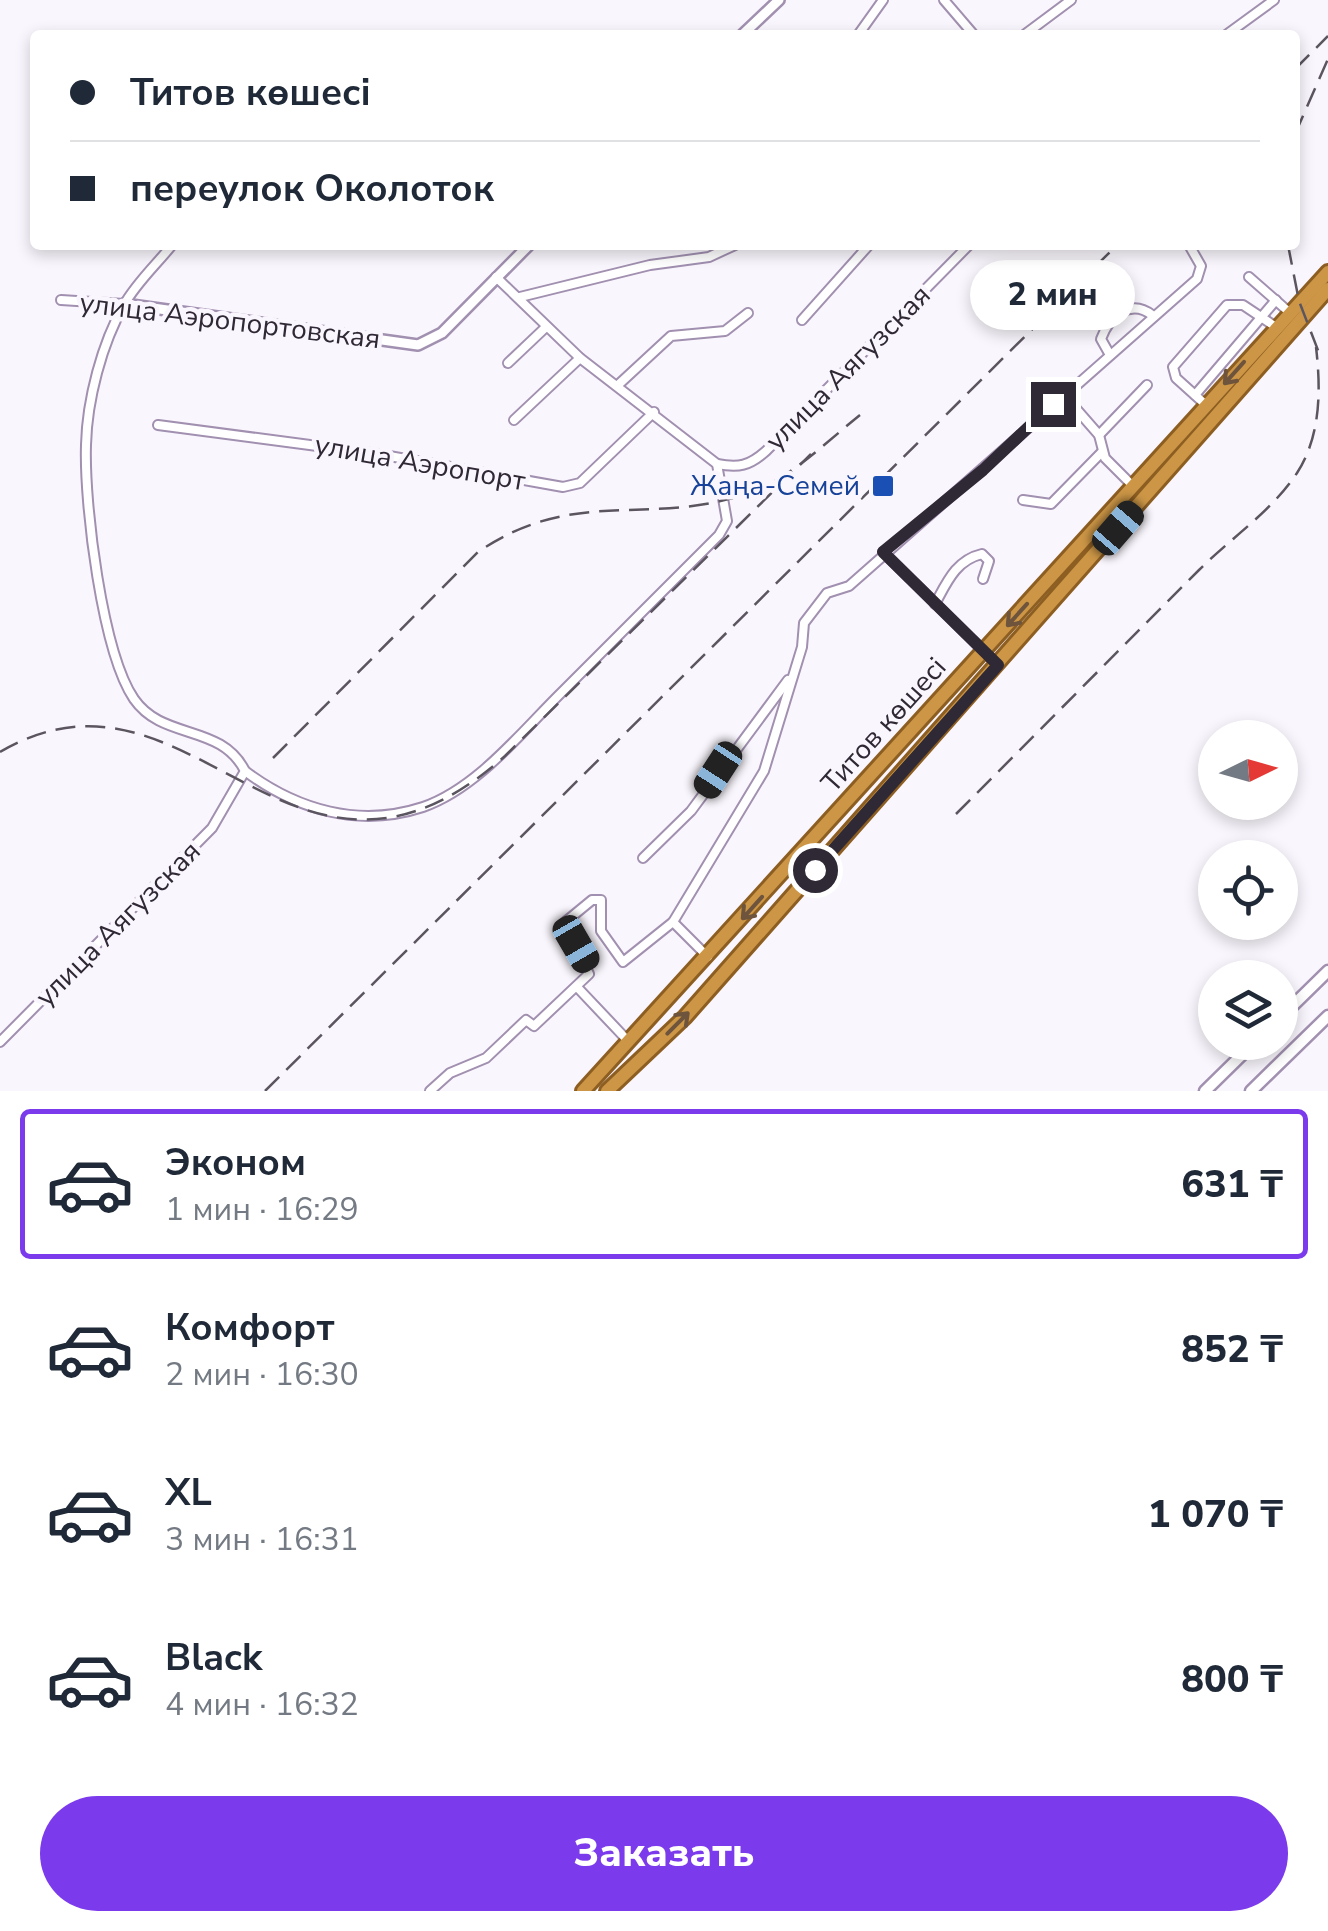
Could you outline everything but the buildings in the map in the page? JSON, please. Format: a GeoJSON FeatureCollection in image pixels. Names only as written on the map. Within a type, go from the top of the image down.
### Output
{"type":"FeatureCollection","features":[{"type":"Feature","properties":{"kind":"highway"},"geometry":{"type":"LineString","coordinates":[[1302,307],[1328,272]]}},
{"type":"Feature","properties":{"kind":"highway"},"geometry":{"type":"LineString","coordinates":[[1302,307],[1328,289]]}},
{"type":"Feature","properties":{"kind":"highway","name":"Титов көшесі"},"geometry":{"type":"LineString","coordinates":[[583,1091],[1133,486],[1200,400],[1289,312],[1302,307]]}},
{"type":"Feature","properties":{"kind":"highway","name":"Титов көшесі"},"geometry":{"type":"LineString","coordinates":[[607,1091],[685,1017],[998,665],[1302,307]]}},
{"type":"Feature","properties":{"kind":"main road"},"geometry":{"type":"LineString","coordinates":[[1298,1001],[1328,972]]}},
{"type":"Feature","properties":{"kind":"main road"},"geometry":{"type":"LineString","coordinates":[[1250,1091],[1328,1016]]}},
{"type":"Feature","properties":{"kind":"main road"},"geometry":{"type":"LineString","coordinates":[[1205,1091],[1237,1060]]}},
{"type":"Feature","properties":{"kind":"street"},"geometry":{"type":"LineString","coordinates":[[747,30],[778,0]]}},
{"type":"Feature","properties":{"kind":"street"},"geometry":{"type":"LineString","coordinates":[[862,30],[883,0]]}},
{"type":"Feature","properties":{"kind":"street"},"geometry":{"type":"LineString","coordinates":[[944,0],[970,30]]}},
{"type":"Feature","properties":{"kind":"street"},"geometry":{"type":"LineString","coordinates":[[1031,30],[1072,0]]}},
{"type":"Feature","properties":{"kind":"street"},"geometry":{"type":"LineString","coordinates":[[1233,30],[1274,0]]}},
{"type":"Feature","properties":{"kind":"street"},"geometry":{"type":"LineString","coordinates":[[168,250],[124,304],[98,371],[86,443],[101,593],[133,698],[150,718],[228,746],[245,771],[274,793],[331,812],[390,813],[440,799],[491,762],[719,535],[726,521],[717,464],[580,358],[496,277],[524,250]]}},
{"type":"Feature","properties":{"kind":"street"},"geometry":{"type":"LineString","coordinates":[[520,297],[650,265],[709,257],[724,250]]}},
{"type":"Feature","properties":{"kind":"street"},"geometry":{"type":"LineString","coordinates":[[802,320],[865,250]]}},
{"type":"Feature","properties":{"kind":"street","name":"улица Аягузская"},"geometry":{"type":"LineString","coordinates":[[717,464],[738,468],[766,452],[963,250]]}},
{"type":"Feature","properties":{"kind":"street"},"geometry":{"type":"LineString","coordinates":[[430,1091],[450,1072],[486,1058],[526,1020],[534,1026],[577,987],[590,970],[564,920],[592,900],[600,900],[601,931],[624,962],[673,922],[764,770],[802,647],[804,623],[828,593],[848,586],[1200,274],[1202,266],[1191,250]]}},
{"type":"Feature","properties":{"kind":"street","name":"улица Аэропортовская"},"geometry":{"type":"LineString","coordinates":[[61,300],[124,304],[398,343],[431,342],[496,277]]}},
{"type":"Feature","properties":{"kind":"street"},"geometry":{"type":"LineString","coordinates":[[1249,277],[1289,312]]}},
{"type":"Feature","properties":{"kind":"street"},"geometry":{"type":"LineString","coordinates":[[1276,300],[1261,318],[1200,400],[1176,378],[1173,366],[1227,305],[1237,303],[1261,318],[1276,327]]}},
{"type":"Feature","properties":{"kind":"street"},"geometry":{"type":"LineString","coordinates":[[1110,355],[1101,339],[1116,316],[1128,308],[1143,308],[1152,315]]}},
{"type":"Feature","properties":{"kind":"street"},"geometry":{"type":"LineString","coordinates":[[618,386],[671,336],[718,333],[748,312]]}},
{"type":"Feature","properties":{"kind":"street"},"geometry":{"type":"LineString","coordinates":[[508,362],[546,327]]}},
{"type":"Feature","properties":{"kind":"street"},"geometry":{"type":"LineString","coordinates":[[514,420],[580,358]]}},
{"type":"Feature","properties":{"kind":"street"},"geometry":{"type":"LineString","coordinates":[[1100,434],[1147,385]]}},
{"type":"Feature","properties":{"kind":"street"},"geometry":{"type":"LineString","coordinates":[[1064,395],[1100,434],[1102,452],[1133,486]]}},
{"type":"Feature","properties":{"kind":"street","name":"улица Аэропорт"},"geometry":{"type":"LineString","coordinates":[[158,425],[378,454],[562,487],[580,483],[654,412]]}},
{"type":"Feature","properties":{"kind":"street"},"geometry":{"type":"LineString","coordinates":[[1023,500],[1051,504],[1102,452]]}},
{"type":"Feature","properties":{"kind":"street"},"geometry":{"type":"LineString","coordinates":[[883,552],[998,665]]}},
{"type":"Feature","properties":{"kind":"street"},"geometry":{"type":"LineString","coordinates":[[935,604],[955,569],[982,554],[989,562],[983,579]]}},
{"type":"Feature","properties":{"kind":"street"},"geometry":{"type":"LineString","coordinates":[[643,858],[692,811],[790,677]]}},
{"type":"Feature","properties":{"kind":"street","name":"улица Аягузская"},"geometry":{"type":"LineString","coordinates":[[0,1042],[168,875],[232,801],[245,771]]}},
{"type":"Feature","properties":{"kind":"street"},"geometry":{"type":"LineString","coordinates":[[673,922],[708,957]]}},
{"type":"Feature","properties":{"kind":"street"},"geometry":{"type":"LineString","coordinates":[[577,987],[630,1043]]}},
{"type":"Feature","properties":{"kind":"railway"},"geometry":{"type":"LineString","coordinates":[[1300,64],[1328,36]]}},
{"type":"Feature","properties":{"kind":"railway"},"geometry":{"type":"LineString","coordinates":[[1300,123],[1328,59]]}},
{"type":"Feature","properties":{"kind":"railway"},"geometry":{"type":"LineString","coordinates":[[265,1091],[1112,250]]}},
{"type":"Feature","properties":{"kind":"railway"},"geometry":{"type":"LineString","coordinates":[[1289,250],[1299,301],[1321,358]]}},
{"type":"Feature","properties":{"kind":"railway"},"geometry":{"type":"LineString","coordinates":[[956,814],[1287,487],[1305,459],[1315,428],[1319,396],[1316,347]]}},
{"type":"Feature","properties":{"kind":"railway"},"geometry":{"type":"LineString","coordinates":[[273,758],[478,552],[513,532],[579,513],[676,508],[746,494],[792,470],[860,415]]}},
{"type":"Feature","properties":{"kind":"railway"},"geometry":{"type":"LineString","coordinates":[[0,752],[68,728],[130,732],[188,754],[302,808],[363,820],[430,806],[505,756],[811,454]]}},
{"type":"Feature","properties":{"kind":"place","name":"Жаңа-Семей"},"geometry":{"type":"Point","coordinates":[883,486]}},
{"type":"Feature","properties":{"kind":"route"},"geometry":{"type":"LineString","coordinates":[[815,870],[998,665],[883,552],[983,470],[1053,404]]}}]}
